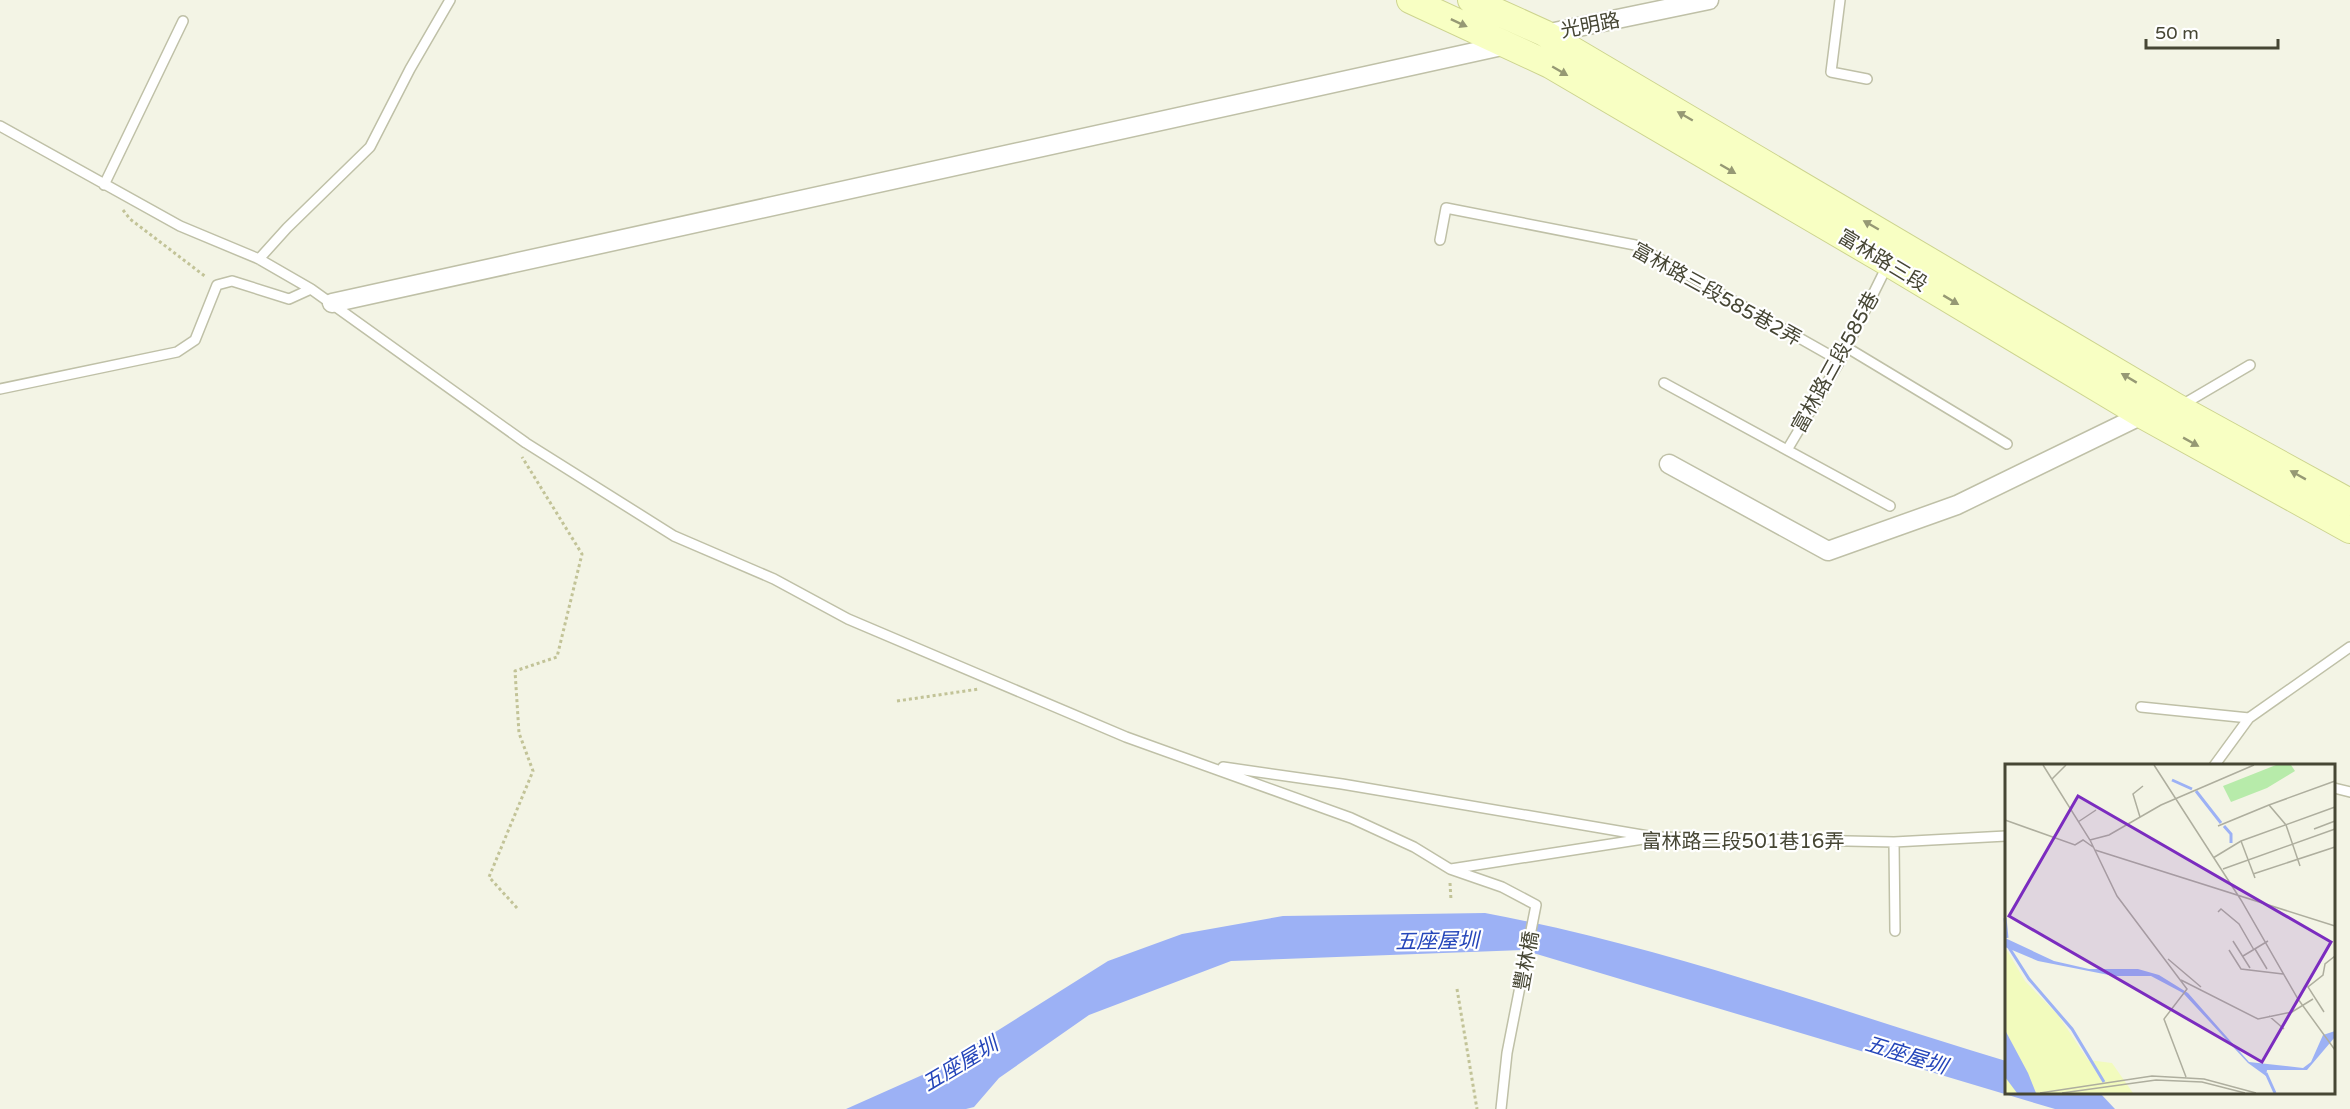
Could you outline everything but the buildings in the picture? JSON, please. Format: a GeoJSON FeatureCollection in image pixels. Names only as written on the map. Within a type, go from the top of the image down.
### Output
{"type":"FeatureCollection","features":[{"type":"Feature","properties":{"kind":"main road","name":"富林路三段"},"geometry":{"type":"LineString","coordinates":[[1410,0],[1550,65],[1895,253],[2164,417],[2350,502]]}},
{"type":"Feature","properties":{"kind":"main road","name":"富林路三段"},"geometry":{"type":"LineString","coordinates":[[1471,0],[1544,33],[1895,253],[2350,530]]}},
{"type":"Feature","properties":{"kind":"street","name":"光明路"},"geometry":{"type":"LineString","coordinates":[[332,303],[1508,45],[1544,33],[1709,0]]}},
{"type":"Feature","properties":{"kind":"street"},"geometry":{"type":"LineString","coordinates":[[1669,464],[1828,551],[1957,505],[2164,417]]}},
{"type":"Feature","properties":{"kind":"lane"},"geometry":{"type":"LineString","coordinates":[[260,259],[287,228],[370,147],[410,69],[450,0]]}},
{"type":"Feature","properties":{"kind":"lane"},"geometry":{"type":"LineString","coordinates":[[1840,0],[1831,72],[1867,79]]}},
{"type":"Feature","properties":{"kind":"lane"},"geometry":{"type":"LineString","coordinates":[[104,184],[183,21]]}},
{"type":"Feature","properties":{"kind":"lane"},"geometry":{"type":"LineString","coordinates":[[0,126],[180,226],[260,259],[311,289],[502,426],[674,536],[774,579],[848,620],[1126,737],[1352,818],[1414,847],[1449,869]]}},
{"type":"Feature","properties":{"kind":"lane","name":"富林路三段585巷2弄"},"geometry":{"type":"LineString","coordinates":[[1440,240],[1446,208],[1635,245],[1840,361]]}},
{"type":"Feature","properties":{"kind":"lane","name":"富林路三段585巷"},"geometry":{"type":"LineString","coordinates":[[1787,450],[1840,361],[1895,253]]}},
{"type":"Feature","properties":{"kind":"lane"},"geometry":{"type":"LineString","coordinates":[[0,389],[177,352],[195,340],[217,285],[232,281],[289,299],[311,289]]}},
{"type":"Feature","properties":{"kind":"lane"},"geometry":{"type":"LineString","coordinates":[[1846,347],[2007,444]]}},
{"type":"Feature","properties":{"kind":"lane"},"geometry":{"type":"LineString","coordinates":[[2164,417],[2250,365]]}},
{"type":"Feature","properties":{"kind":"lane"},"geometry":{"type":"LineString","coordinates":[[1664,383],[1890,506]]}},
{"type":"Feature","properties":{"kind":"lane"},"geometry":{"type":"LineString","coordinates":[[2217,764],[2249,718],[2350,647]]}},
{"type":"Feature","properties":{"kind":"lane"},"geometry":{"type":"LineString","coordinates":[[2141,706],[2249,718]]}},
{"type":"Feature","properties":{"kind":"lane"},"geometry":{"type":"LineString","coordinates":[[1205,764],[1342,784],[1656,837]]}},
{"type":"Feature","properties":{"kind":"lane"},"geometry":{"type":"LineString","coordinates":[[2335,788],[2350,792]]}},
{"type":"Feature","properties":{"kind":"lane","name":"富林路三段501巷16弄"},"geometry":{"type":"LineString","coordinates":[[1449,869],[1656,837],[1894,842],[2005,836]]}},
{"type":"Feature","properties":{"kind":"lane"},"geometry":{"type":"LineString","coordinates":[[1894,842],[1894,931]]}},
{"type":"Feature","properties":{"kind":"lane","name":"豐林橋"},"geometry":{"type":"LineString","coordinates":[[1449,869],[1502,887],[1536,905],[1507,1053],[1501,1109]]}},
{"type":"Feature","properties":{"kind":"path"},"geometry":{"type":"LineString","coordinates":[[104,184],[130,219],[217,285]]}},
{"type":"Feature","properties":{"kind":"path"},"geometry":{"type":"LineString","coordinates":[[502,426],[582,554],[556,657],[515,671],[519,733],[533,771],[489,877],[517,908]]}},
{"type":"Feature","properties":{"kind":"path"},"geometry":{"type":"LineString","coordinates":[[897,701],[1005,686]]}},
{"type":"Feature","properties":{"kind":"path"},"geometry":{"type":"LineString","coordinates":[[1457,989],[1477,1109]]}},
{"type":"Feature","properties":{"kind":"water","name":"五座屋圳"},"geometry":{"type":"Polygon","coordinates":[[[1485,913],[1551,927],[1747,980],[2005,1061],[2005,1094],[2101,1094],[2115,1109],[2055,1109],[1523,950],[1231,961],[1089,1015],[999,1078],[974,1107],[966,1109],[846,1109],[938,1068],[1108,961],[1182,934],[1283,916],[1485,913]]]}}]}
